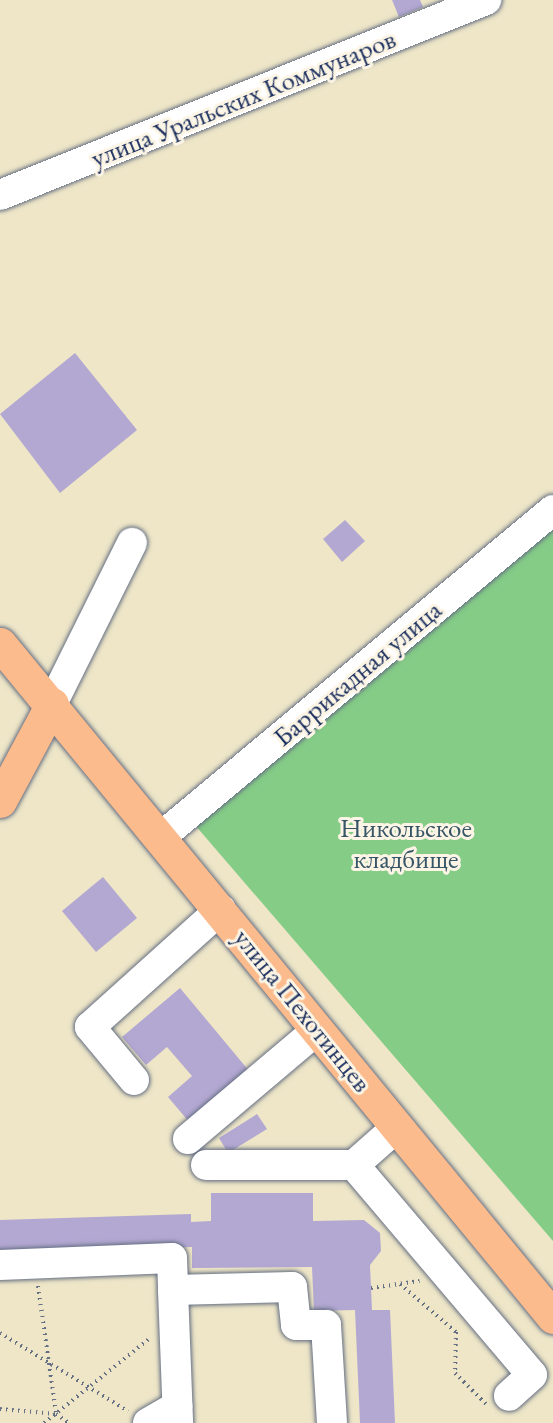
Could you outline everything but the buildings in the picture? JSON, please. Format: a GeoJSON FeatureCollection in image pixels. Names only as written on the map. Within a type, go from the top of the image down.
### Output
{"type":"FeatureCollection","features":[{"type":"Feature","properties":{"kind":"main road","name":"улица Пехотинцев"},"geometry":{"type":"LineString","coordinates":[[0,644],[162,836],[553,1317]]}},
{"type":"Feature","properties":{"kind":"main road"},"geometry":{"type":"LineString","coordinates":[[0,801],[52,704]]}},
{"type":"Feature","properties":{"kind":"street","name":"улица Уральских Коммунаров"},"geometry":{"type":"LineString","coordinates":[[0,195],[486,0]]}},
{"type":"Feature","properties":{"kind":"street","name":"Баррикадная улица"},"geometry":{"type":"LineString","coordinates":[[162,836],[553,510]]}},
{"type":"Feature","properties":{"kind":"street"},"geometry":{"type":"LineString","coordinates":[[52,704],[132,543]]}},
{"type":"Feature","properties":{"kind":"street"},"geometry":{"type":"LineString","coordinates":[[134,1080],[90,1027],[220,909]]}},
{"type":"Feature","properties":{"kind":"street"},"geometry":{"type":"LineString","coordinates":[[188,1139],[318,1029]]}},
{"type":"Feature","properties":{"kind":"street"},"geometry":{"type":"LineString","coordinates":[[206,1165],[354,1164],[397,1127]]}},
{"type":"Feature","properties":{"kind":"street"},"geometry":{"type":"LineString","coordinates":[[354,1164],[532,1376],[498,1401]]}},
{"type":"Feature","properties":{"kind":"street"},"geometry":{"type":"LineString","coordinates":[[0,1265],[172,1258],[178,1414],[142,1420]]}},
{"type":"Feature","properties":{"kind":"street"},"geometry":{"type":"LineString","coordinates":[[173,1290],[292,1287],[297,1325],[326,1325],[332,1423]]}},
{"type":"Feature","properties":{"kind":"path"},"geometry":{"type":"LineString","coordinates":[[35,1264],[56,1414]]}},
{"type":"Feature","properties":{"kind":"path"},"geometry":{"type":"LineString","coordinates":[[400,1284],[456,1332],[455,1373],[498,1401]]}},
{"type":"Feature","properties":{"kind":"path"},"geometry":{"type":"LineString","coordinates":[[0,1333],[142,1420]]}},
{"type":"Feature","properties":{"kind":"path"},"geometry":{"type":"LineString","coordinates":[[0,1409],[56,1414],[69,1423]]}},
{"type":"Feature","properties":{"kind":"green space","name":"Никольское кладбище"},"geometry":{"type":"Polygon","coordinates":[[[553,524],[553,1241],[195,825],[553,524]]]}}]}
